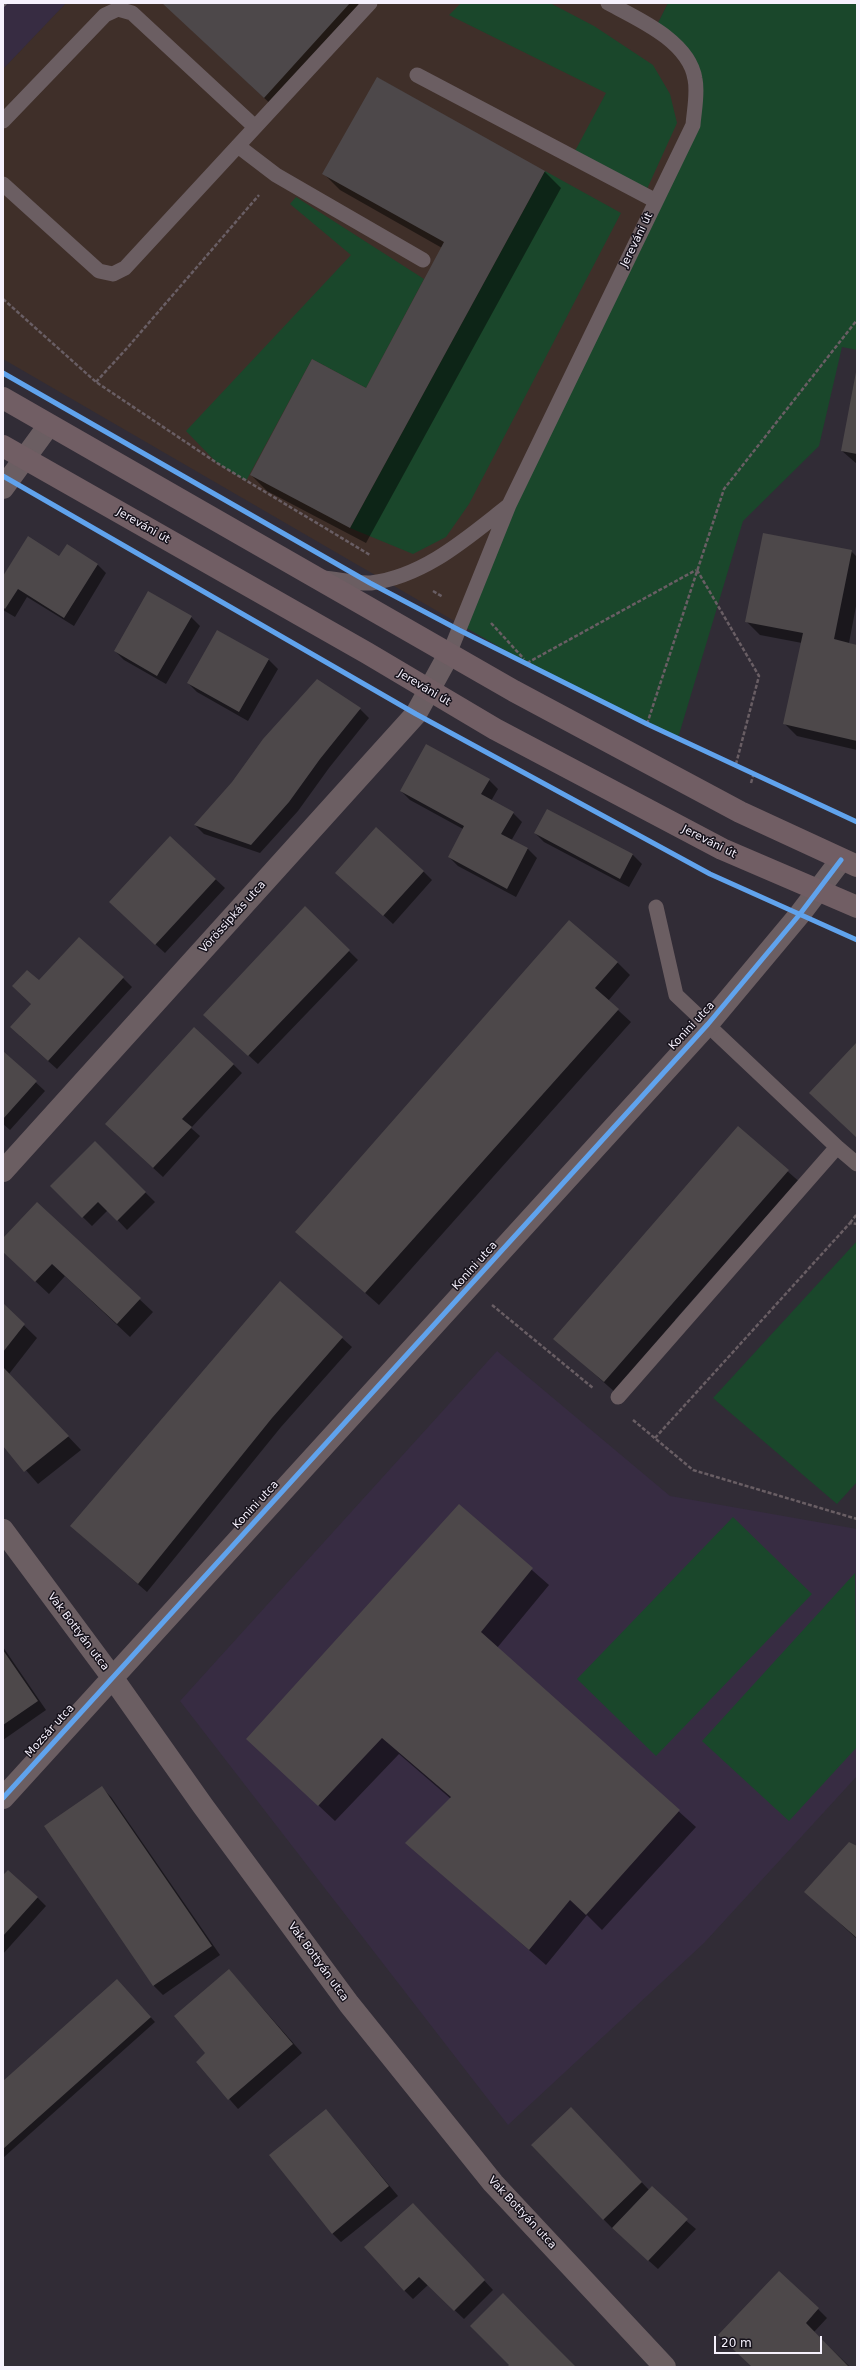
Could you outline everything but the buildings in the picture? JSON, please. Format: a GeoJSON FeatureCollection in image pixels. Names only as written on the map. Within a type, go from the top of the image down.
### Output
{"type":"FeatureCollection","features":[{"type":"Feature","properties":{"kind":"street","name":"Jereváni út"},"geometry":{"type":"LineString","coordinates":[[3,398],[312,577],[514,691],[740,812],[849,863]]}},
{"type":"Feature","properties":{"kind":"street"},"geometry":{"type":"LineString","coordinates":[[3,488],[49,425]]}},
{"type":"Feature","properties":{"kind":"street","name":"Jereváni út"},"geometry":{"type":"LineString","coordinates":[[3,446],[361,649],[495,729],[722,849],[857,907]]}},
{"type":"Feature","properties":{"kind":"street","name":"Vörössipkás utca"},"geometry":{"type":"LineString","coordinates":[[3,1171],[416,714],[449,654]]}},
{"type":"Feature","properties":{"kind":"street","name":"Konini utca"},"geometry":{"type":"LineString","coordinates":[[112,1677],[470,1287],[708,1024],[818,891],[849,863]]}},
{"type":"Feature","properties":{"kind":"street","name":"Vak Bottyán utca"},"geometry":{"type":"LineString","coordinates":[[3,1530],[112,1677],[203,1806],[349,2004],[493,2183],[665,2367]]}},
{"type":"Feature","properties":{"kind":"street","name":"Mozsár utca"},"geometry":{"type":"LineString","coordinates":[[3,1798],[112,1677]]}},
{"type":"Feature","properties":{"kind":"lane"},"geometry":{"type":"LineString","coordinates":[[3,184],[99,271],[113,274],[125,268],[370,3]]}},
{"type":"Feature","properties":{"kind":"lane","name":"Jereváni út"},"geometry":{"type":"LineString","coordinates":[[449,654],[509,505],[693,125],[695,78],[684,53],[655,28],[608,3]]}},
{"type":"Feature","properties":{"kind":"lane"},"geometry":{"type":"LineString","coordinates":[[3,121],[105,15],[118,9],[132,14],[255,127]]}},
{"type":"Feature","properties":{"kind":"lane"},"geometry":{"type":"LineString","coordinates":[[417,75],[656,201]]}},
{"type":"Feature","properties":{"kind":"lane"},"geometry":{"type":"LineString","coordinates":[[238,146],[276,175],[423,260]]}},
{"type":"Feature","properties":{"kind":"lane","name":"Jereváni út"},"geometry":{"type":"LineString","coordinates":[[312,577],[370,583],[404,574],[447,553],[509,505]]}},
{"type":"Feature","properties":{"kind":"lane"},"geometry":{"type":"LineString","coordinates":[[656,908],[676,995],[857,1164]]}},
{"type":"Feature","properties":{"kind":"lane"},"geometry":{"type":"LineString","coordinates":[[618,1397],[838,1147]]}},
{"type":"Feature","properties":{"kind":"path"},"geometry":{"type":"LineString","coordinates":[[96,382],[276,175]]}},
{"type":"Feature","properties":{"kind":"path"},"geometry":{"type":"LineString","coordinates":[[3,299],[96,382],[217,464],[495,626],[526,663]]}},
{"type":"Feature","properties":{"kind":"path"},"geometry":{"type":"LineString","coordinates":[[647,724],[724,489],[857,320]]}},
{"type":"Feature","properties":{"kind":"path"},"geometry":{"type":"LineString","coordinates":[[526,663],[697,570]]}},
{"type":"Feature","properties":{"kind":"path"},"geometry":{"type":"LineString","coordinates":[[697,570],[758,676],[736,764]]}},
{"type":"Feature","properties":{"kind":"path"},"geometry":{"type":"LineString","coordinates":[[513,656],[534,666]]}},
{"type":"Feature","properties":{"kind":"path"},"geometry":{"type":"LineString","coordinates":[[640,720],[653,727]]}},
{"type":"Feature","properties":{"kind":"path"},"geometry":{"type":"LineString","coordinates":[[728,760],[742,766]]}},
{"type":"Feature","properties":{"kind":"path"},"geometry":{"type":"LineString","coordinates":[[748,770],[761,776]]}},
{"type":"Feature","properties":{"kind":"path"},"geometry":{"type":"LineString","coordinates":[[655,1438],[857,1214]]}},
{"type":"Feature","properties":{"kind":"path"},"geometry":{"type":"LineString","coordinates":[[850,1223],[857,1224]]}},
{"type":"Feature","properties":{"kind":"path"},"geometry":{"type":"LineString","coordinates":[[470,1287],[600,1392]]}},
{"type":"Feature","properties":{"kind":"path"},"geometry":{"type":"LineString","coordinates":[[630,1418],[693,1470],[857,1519]]}},
{"type":"Feature","properties":{"kind":"shaded area"},"geometry":{"type":"Polygon","coordinates":[[[3,3],[66,3],[3,69],[3,3]]]}},
{"type":"Feature","properties":{"kind":"shaded area"},"geometry":{"type":"Polygon","coordinates":[[[66,3],[668,3],[655,29],[695,79],[693,125],[456,622],[3,359],[3,69],[66,3]]]}},
{"type":"Feature","properties":{"kind":"shaded area"},"geometry":{"type":"Polygon","coordinates":[[[497,1351],[670,1496],[857,1529],[857,1776],[704,1943],[508,2125],[180,1701],[497,1351]]]}},
{"type":"Feature","properties":{"kind":"green space"},"geometry":{"type":"Polygon","coordinates":[[[461,3],[550,3],[594,26],[653,65],[670,94],[677,123],[647,189],[575,151],[606,93],[449,15],[461,3]]]}},
{"type":"Feature","properties":{"kind":"green space"},"geometry":{"type":"Polygon","coordinates":[[[668,3],[857,3],[857,350],[842,347],[819,446],[743,521],[678,738],[527,663],[456,622],[693,125],[695,79],[655,29],[668,3]]]}},
{"type":"Feature","properties":{"kind":"green space"},"geometry":{"type":"Polygon","coordinates":[[[545,171],[621,213],[469,504],[446,537],[413,554],[350,528],[545,171]]]}},
{"type":"Feature","properties":{"kind":"green space"},"geometry":{"type":"Polygon","coordinates":[[[296,197],[424,279],[366,388],[312,359],[246,481],[217,463],[186,431],[351,255],[290,204],[296,197]]]}},
{"type":"Feature","properties":{"kind":"green space"},"geometry":{"type":"Polygon","coordinates":[[[857,1241],[857,1482],[837,1504],[713,1398],[857,1241]]]}},
{"type":"Feature","properties":{"kind":"green space"},"geometry":{"type":"Polygon","coordinates":[[[733,1517],[812,1594],[656,1756],[577,1679],[733,1517]]]}},
{"type":"Feature","properties":{"kind":"green space"},"geometry":{"type":"Polygon","coordinates":[[[855,1573],[857,1747],[789,1821],[702,1741],[855,1573]]]}},
{"type":"Feature","properties":{"kind":"railway"},"geometry":{"type":"LineString","coordinates":[[3,6],[6,3]]}},
{"type":"Feature","properties":{"kind":"cycle path"},"geometry":{"type":"LineString","coordinates":[[3,373],[370,583],[459,630],[647,724],[857,822]]}},
{"type":"Feature","properties":{"kind":"cycle path"},"geometry":{"type":"LineString","coordinates":[[3,476],[416,714],[710,874],[857,940]]}},
{"type":"Feature","properties":{"kind":"cycle path"},"geometry":{"type":"LineString","coordinates":[[3,1798],[708,1024],[800,914],[841,860]]}}]}
